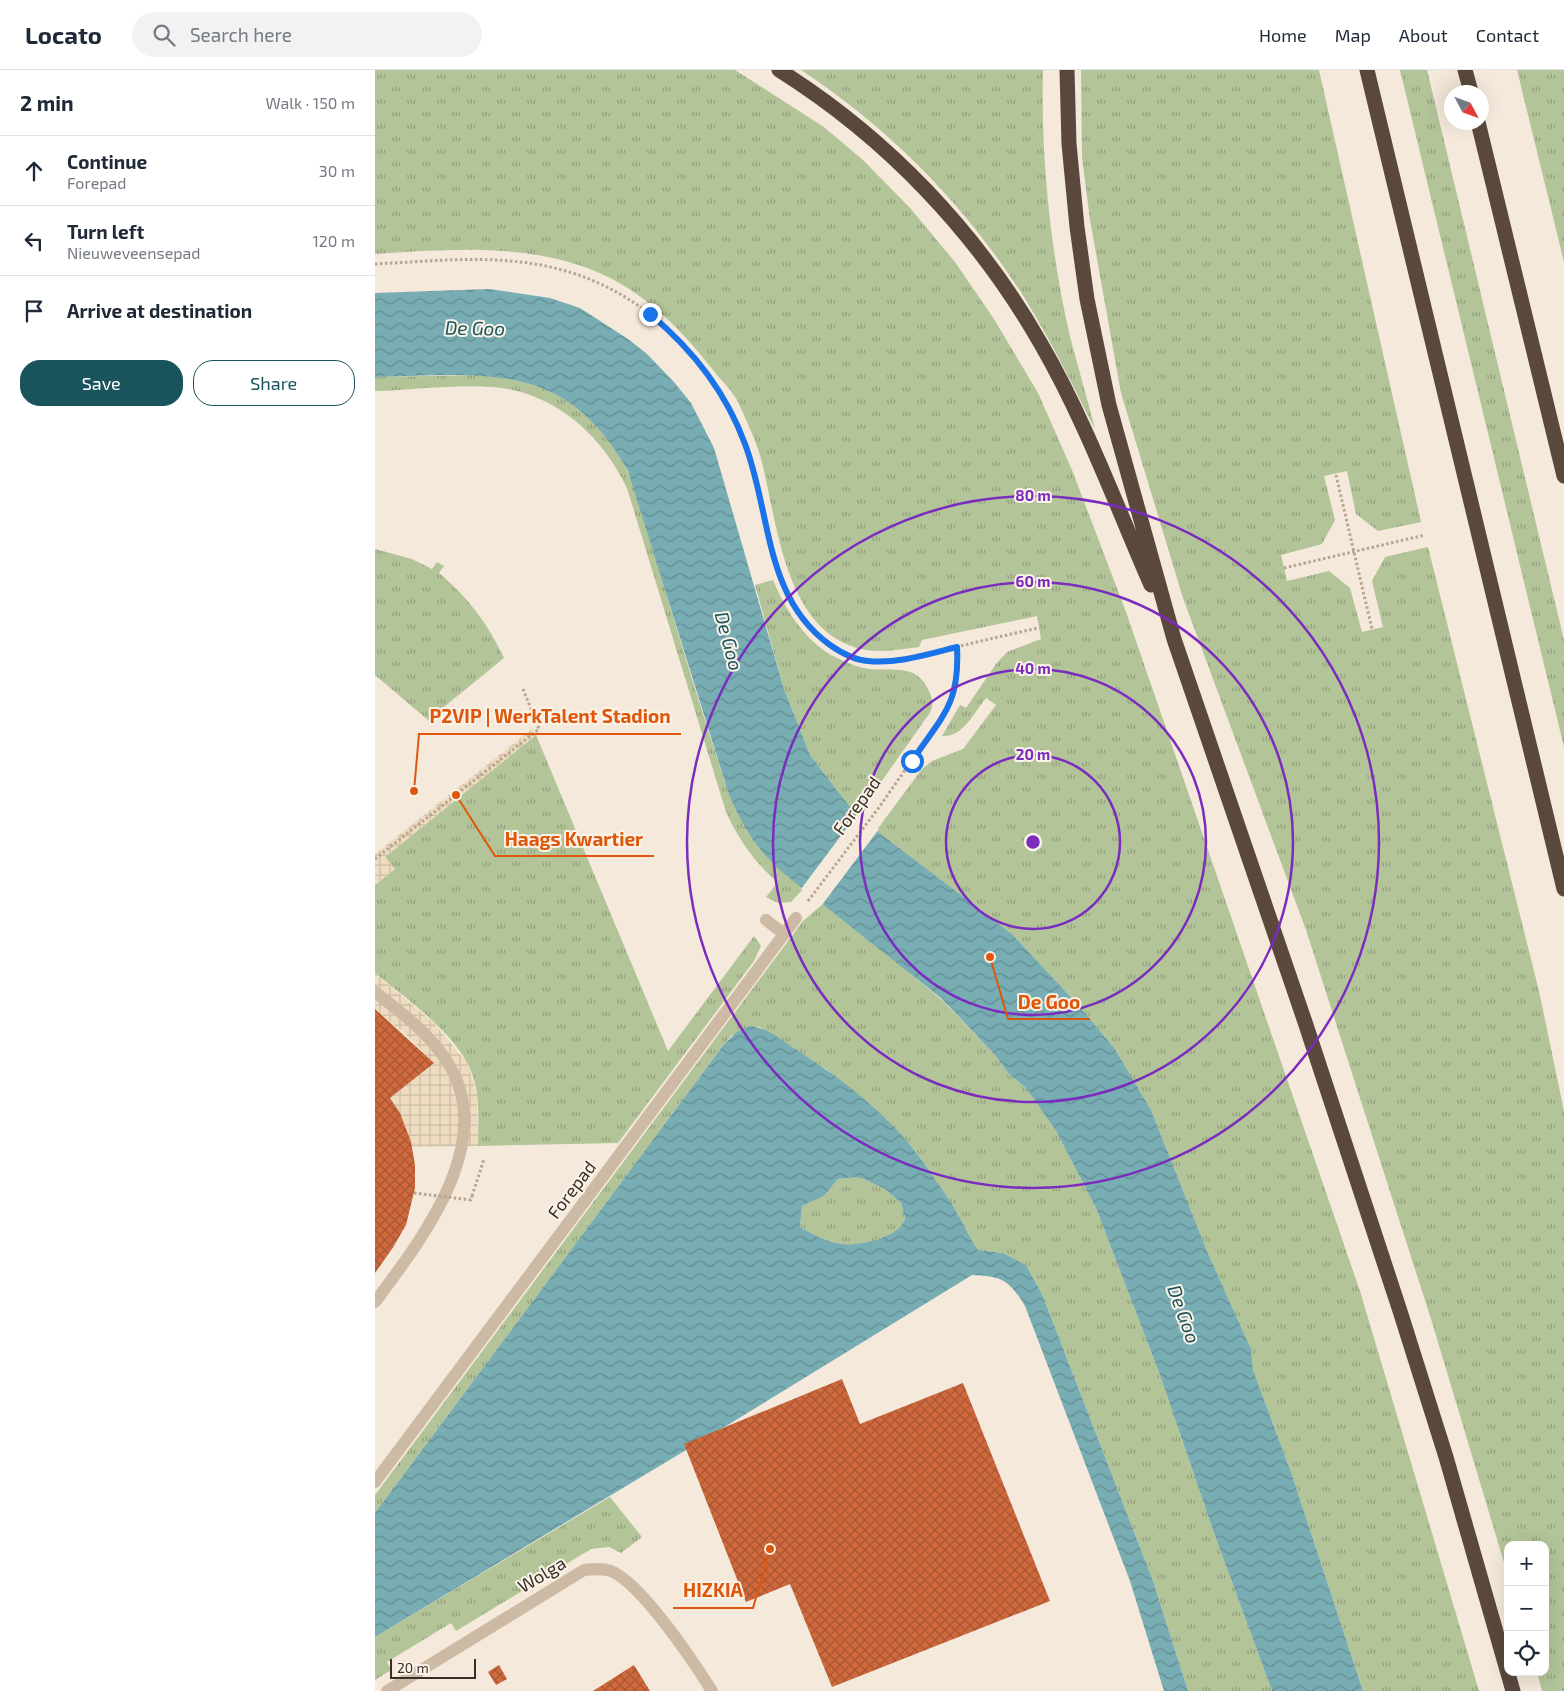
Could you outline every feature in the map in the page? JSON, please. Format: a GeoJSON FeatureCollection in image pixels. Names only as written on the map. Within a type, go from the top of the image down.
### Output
{"type":"FeatureCollection","features":[{"type":"Feature","properties":{"kind":"highway"},"geometry":{"type":"LineString","coordinates":[[779,70],[833,106],[881,145],[945,210],[999,277],[1042,344],[1078,417],[1174,639]]}},
{"type":"Feature","properties":{"kind":"highway"},"geometry":{"type":"LineString","coordinates":[[1067,70],[1069,144],[1077,227],[1096,347],[1109,405],[1174,639],[1391,1284],[1446,1457],[1513,1691]]}},
{"type":"Feature","properties":{"kind":"highway"},"geometry":{"type":"LineString","coordinates":[[1367,70],[1564,889]]}},
{"type":"Feature","properties":{"kind":"highway"},"geometry":{"type":"LineString","coordinates":[[1465,70],[1469,85]]}},
{"type":"Feature","properties":{"kind":"highway"},"geometry":{"type":"LineString","coordinates":[[1480,130],[1564,476]]}},
{"type":"Feature","properties":{"kind":"street","name":"Forepad"},"geometry":{"type":"LineString","coordinates":[[375,1482],[796,918]]}},
{"type":"Feature","properties":{"kind":"street"},"geometry":{"type":"LineString","coordinates":[[766,920],[784,934]]}},
{"type":"Feature","properties":{"kind":"street"},"geometry":{"type":"LineString","coordinates":[[375,992],[421,1030],[447,1061],[457,1079],[463,1101],[464,1125],[460,1153],[441,1204],[414,1249],[375,1302]]}},
{"type":"Feature","properties":{"kind":"street","name":"Wolga"},"geometry":{"type":"LineString","coordinates":[[387,1691],[584,1570],[597,1569],[610,1571],[622,1578],[653,1608],[712,1691]]}},
{"type":"Feature","properties":{"kind":"path"},"geometry":{"type":"LineString","coordinates":[[375,264],[465,259],[530,263],[579,275],[626,298],[659,322],[689,351],[726,402],[749,456],[780,578],[791,604],[810,628],[833,647],[865,661],[897,660],[1039,628]]}},
{"type":"Feature","properties":{"kind":"path"},"geometry":{"type":"LineString","coordinates":[[1336,475],[1372,628]]}},
{"type":"Feature","properties":{"kind":"path"},"geometry":{"type":"LineString","coordinates":[[1284,568],[1425,535]]}},
{"type":"Feature","properties":{"kind":"path","name":"Forepad"},"geometry":{"type":"LineString","coordinates":[[808,902],[872,816],[951,702],[957,680],[957,647]]}},
{"type":"Feature","properties":{"kind":"path"},"geometry":{"type":"LineString","coordinates":[[375,860],[539,729],[523,689]]}},
{"type":"Feature","properties":{"kind":"path"},"geometry":{"type":"LineString","coordinates":[[414,1193],[471,1200],[484,1159]]}},
{"type":"Feature","properties":{"kind":"green space"},"geometry":{"type":"Polygon","coordinates":[[[375,70],[735,70],[824,127],[864,161],[910,208],[955,262],[994,319],[1038,393],[1072,470],[1126,612],[1360,1291],[1479,1691],[1363,1691],[1291,1472],[1253,1370],[1251,1349],[1207,1251],[1151,1110],[1115,1049],[1080,1007],[1012,934],[876,831],[922,769],[932,761],[963,749],[996,705],[986,698],[962,729],[949,736],[942,736],[960,705],[966,708],[996,664],[1007,652],[1041,639],[1037,616],[922,640],[919,647],[886,651],[866,650],[839,640],[817,623],[801,600],[789,573],[780,544],[759,452],[738,402],[693,346],[653,306],[623,285],[606,276],[579,265],[551,258],[492,250],[375,254],[375,70]]]}},
{"type":"Feature","properties":{"kind":"green space"},"geometry":{"type":"Polygon","coordinates":[[[801,70],[1043,70],[1043,133],[1047,195],[1055,257],[1069,333],[1095,429],[1036,317],[980,235],[954,204],[897,145],[867,118],[801,70]]]}},
{"type":"Feature","properties":{"kind":"green space"},"geometry":{"type":"Polygon","coordinates":[[[1081,70],[1319,70],[1421,522],[1378,531],[1356,514],[1347,471],[1324,476],[1335,520],[1322,544],[1281,555],[1287,581],[1329,571],[1350,588],[1362,632],[1383,627],[1372,581],[1385,557],[1428,547],[1539,991],[1564,1111],[1564,1691],[1542,1691],[1538,1676],[1549,1676],[1549,1541],[1504,1541],[1504,1563],[1431,1319],[1306,930],[1183,598],[1121,393],[1090,220],[1082,157],[1081,70]]]}},
{"type":"Feature","properties":{"kind":"green space"},"geometry":{"type":"Polygon","coordinates":[[[1400,70],[1427,70],[1564,640],[1564,747],[1400,70]]]}},
{"type":"Feature","properties":{"kind":"green space"},"geometry":{"type":"Polygon","coordinates":[[[1517,70],[1564,70],[1564,262],[1517,70]]]}},
{"type":"Feature","properties":{"kind":"green space"},"geometry":{"type":"Polygon","coordinates":[[[478,375],[498,377],[533,385],[565,399],[593,422],[618,453],[642,510],[680,641],[729,795],[743,824],[759,847],[779,868],[804,888],[791,902],[778,903],[766,897],[778,882],[748,850],[726,812],[627,488],[604,450],[573,419],[555,407],[536,397],[515,391],[493,387],[464,386],[375,391],[375,377],[478,375]]]}},
{"type":"Feature","properties":{"kind":"green space"},"geometry":{"type":"Polygon","coordinates":[[[375,549],[412,559],[432,569],[437,562],[444,566],[439,573],[468,601],[491,634],[504,658],[428,720],[375,675],[375,549]]]}},
{"type":"Feature","properties":{"kind":"green space"},"geometry":{"type":"Polygon","coordinates":[[[773,580],[783,602],[796,622],[821,648],[839,659],[863,668],[908,671],[922,680],[931,696],[932,708],[929,714],[857,816],[810,755],[784,689],[755,585],[773,580]]]}},
{"type":"Feature","properties":{"kind":"green space"},"geometry":{"type":"Polygon","coordinates":[[[536,735],[668,1051],[754,936],[761,946],[754,961],[618,1143],[478,1146],[477,1095],[468,1064],[458,1049],[432,1020],[375,973],[375,885],[395,869],[385,857],[536,735]]]}},
{"type":"Feature","properties":{"kind":"green space"},"geometry":{"type":"Polygon","coordinates":[[[824,903],[942,1000],[994,1054],[1009,1074],[1026,1088],[1056,1131],[1096,1208],[1160,1375],[1214,1533],[1272,1691],[1188,1691],[1153,1581],[1042,1294],[1026,1265],[1003,1253],[978,1250],[966,1235],[958,1214],[916,1152],[883,1117],[826,1069],[758,1026],[731,1036],[725,1043],[375,1513],[375,1495],[803,921],[824,903]]]}},
{"type":"Feature","properties":{"kind":"green space"},"geometry":{"type":"Polygon","coordinates":[[[859,1177],[885,1189],[901,1203],[905,1218],[902,1225],[879,1239],[850,1244],[826,1240],[800,1227],[802,1206],[824,1196],[838,1179],[859,1177]]]}},
{"type":"Feature","properties":{"kind":"green space"},"geometry":{"type":"Polygon","coordinates":[[[610,1497],[642,1537],[621,1553],[609,1547],[591,1549],[456,1631],[451,1623],[387,1662],[391,1670],[375,1680],[375,1637],[610,1497]]]}},
{"type":"Feature","properties":{"kind":"shaded area"},"geometry":{"type":"Polygon","coordinates":[[[533,728],[536,735],[385,857],[395,869],[375,885],[375,854],[533,728]]]}},
{"type":"Feature","properties":{"kind":"shaded area"},"geometry":{"type":"Polygon","coordinates":[[[375,973],[434,1023],[467,1063],[477,1093],[478,1146],[412,1147],[400,1113],[390,1098],[433,1063],[412,1040],[375,1009],[375,973]]]}},
{"type":"Feature","properties":{"kind":"water"},"geometry":{"type":"Polygon","coordinates":[[[489,289],[550,298],[580,308],[628,339],[647,354],[674,382],[691,403],[714,448],[784,689],[810,755],[857,816],[1012,934],[1080,1007],[1115,1049],[1151,1110],[1207,1251],[1251,1349],[1253,1370],[1291,1472],[1363,1691],[1272,1691],[1214,1533],[1160,1375],[1096,1208],[1056,1131],[1026,1088],[1009,1074],[994,1054],[942,999],[773,864],[745,827],[729,795],[628,471],[604,435],[578,409],[550,392],[519,381],[487,376],[452,375],[375,377],[375,293],[489,289]]]}},
{"type":"Feature","properties":{"kind":"water"},"geometry":{"type":"Polygon","coordinates":[[[750,1026],[770,1032],[853,1090],[886,1119],[915,1151],[951,1202],[978,1250],[1003,1253],[1026,1265],[1042,1294],[1153,1581],[1188,1691],[1164,1691],[1130,1581],[1025,1306],[1014,1290],[1004,1281],[998,1278],[972,1275],[731,1423],[375,1637],[375,1513],[725,1043],[737,1032],[750,1026]],[[859,1177],[838,1179],[824,1196],[802,1206],[800,1227],[826,1240],[843,1244],[869,1242],[888,1235],[902,1225],[905,1218],[901,1203],[885,1189],[859,1177]]]}},
{"type":"Feature","properties":{"kind":"pier"},"geometry":{"type":"Polygon","coordinates":[[[858,813],[879,829],[822,905],[801,889],[858,813]]]}},
{"type":"Feature","properties":{"kind":"building"},"geometry":{"type":"Polygon","coordinates":[[[375,1009],[434,1063],[390,1098],[400,1113],[411,1142],[415,1165],[415,1188],[406,1225],[375,1273],[375,1009]]]}},
{"type":"Feature","properties":{"kind":"building"},"geometry":{"type":"Polygon","coordinates":[[[842,1379],[860,1424],[963,1383],[1050,1601],[832,1687],[790,1584],[746,1602],[684,1444],[842,1379]]]}},
{"type":"Feature","properties":{"kind":"building"},"geometry":{"type":"Polygon","coordinates":[[[499,1665],[507,1679],[496,1685],[488,1672],[499,1665]]]}},
{"type":"Feature","properties":{"kind":"building"},"geometry":{"type":"Polygon","coordinates":[[[634,1665],[650,1691],[593,1691],[634,1665]]]}},
{"type":"Feature","properties":{"kind":"place","name":"P2VIP | WerkTalent Stadion"},"geometry":{"type":"Point","coordinates":[414,791]}},
{"type":"Feature","properties":{"kind":"place","name":"Haags Kwartier"},"geometry":{"type":"Point","coordinates":[456,795]}},
{"type":"Feature","properties":{"kind":"place","name":"De Goo"},"geometry":{"type":"Point","coordinates":[990,957]}},
{"type":"Feature","properties":{"kind":"place","name":"HIZKIA"},"geometry":{"type":"Point","coordinates":[770,1549]}},
{"type":"Feature","properties":{"kind":"route"},"geometry":{"type":"LineString","coordinates":[[650,314],[689,351],[708,374],[734,417],[746,444],[776,567],[791,604],[810,628],[833,647],[852,657],[865,661],[897,660],[957,647],[958,667],[954,696],[940,721],[912,761]]}}]}
